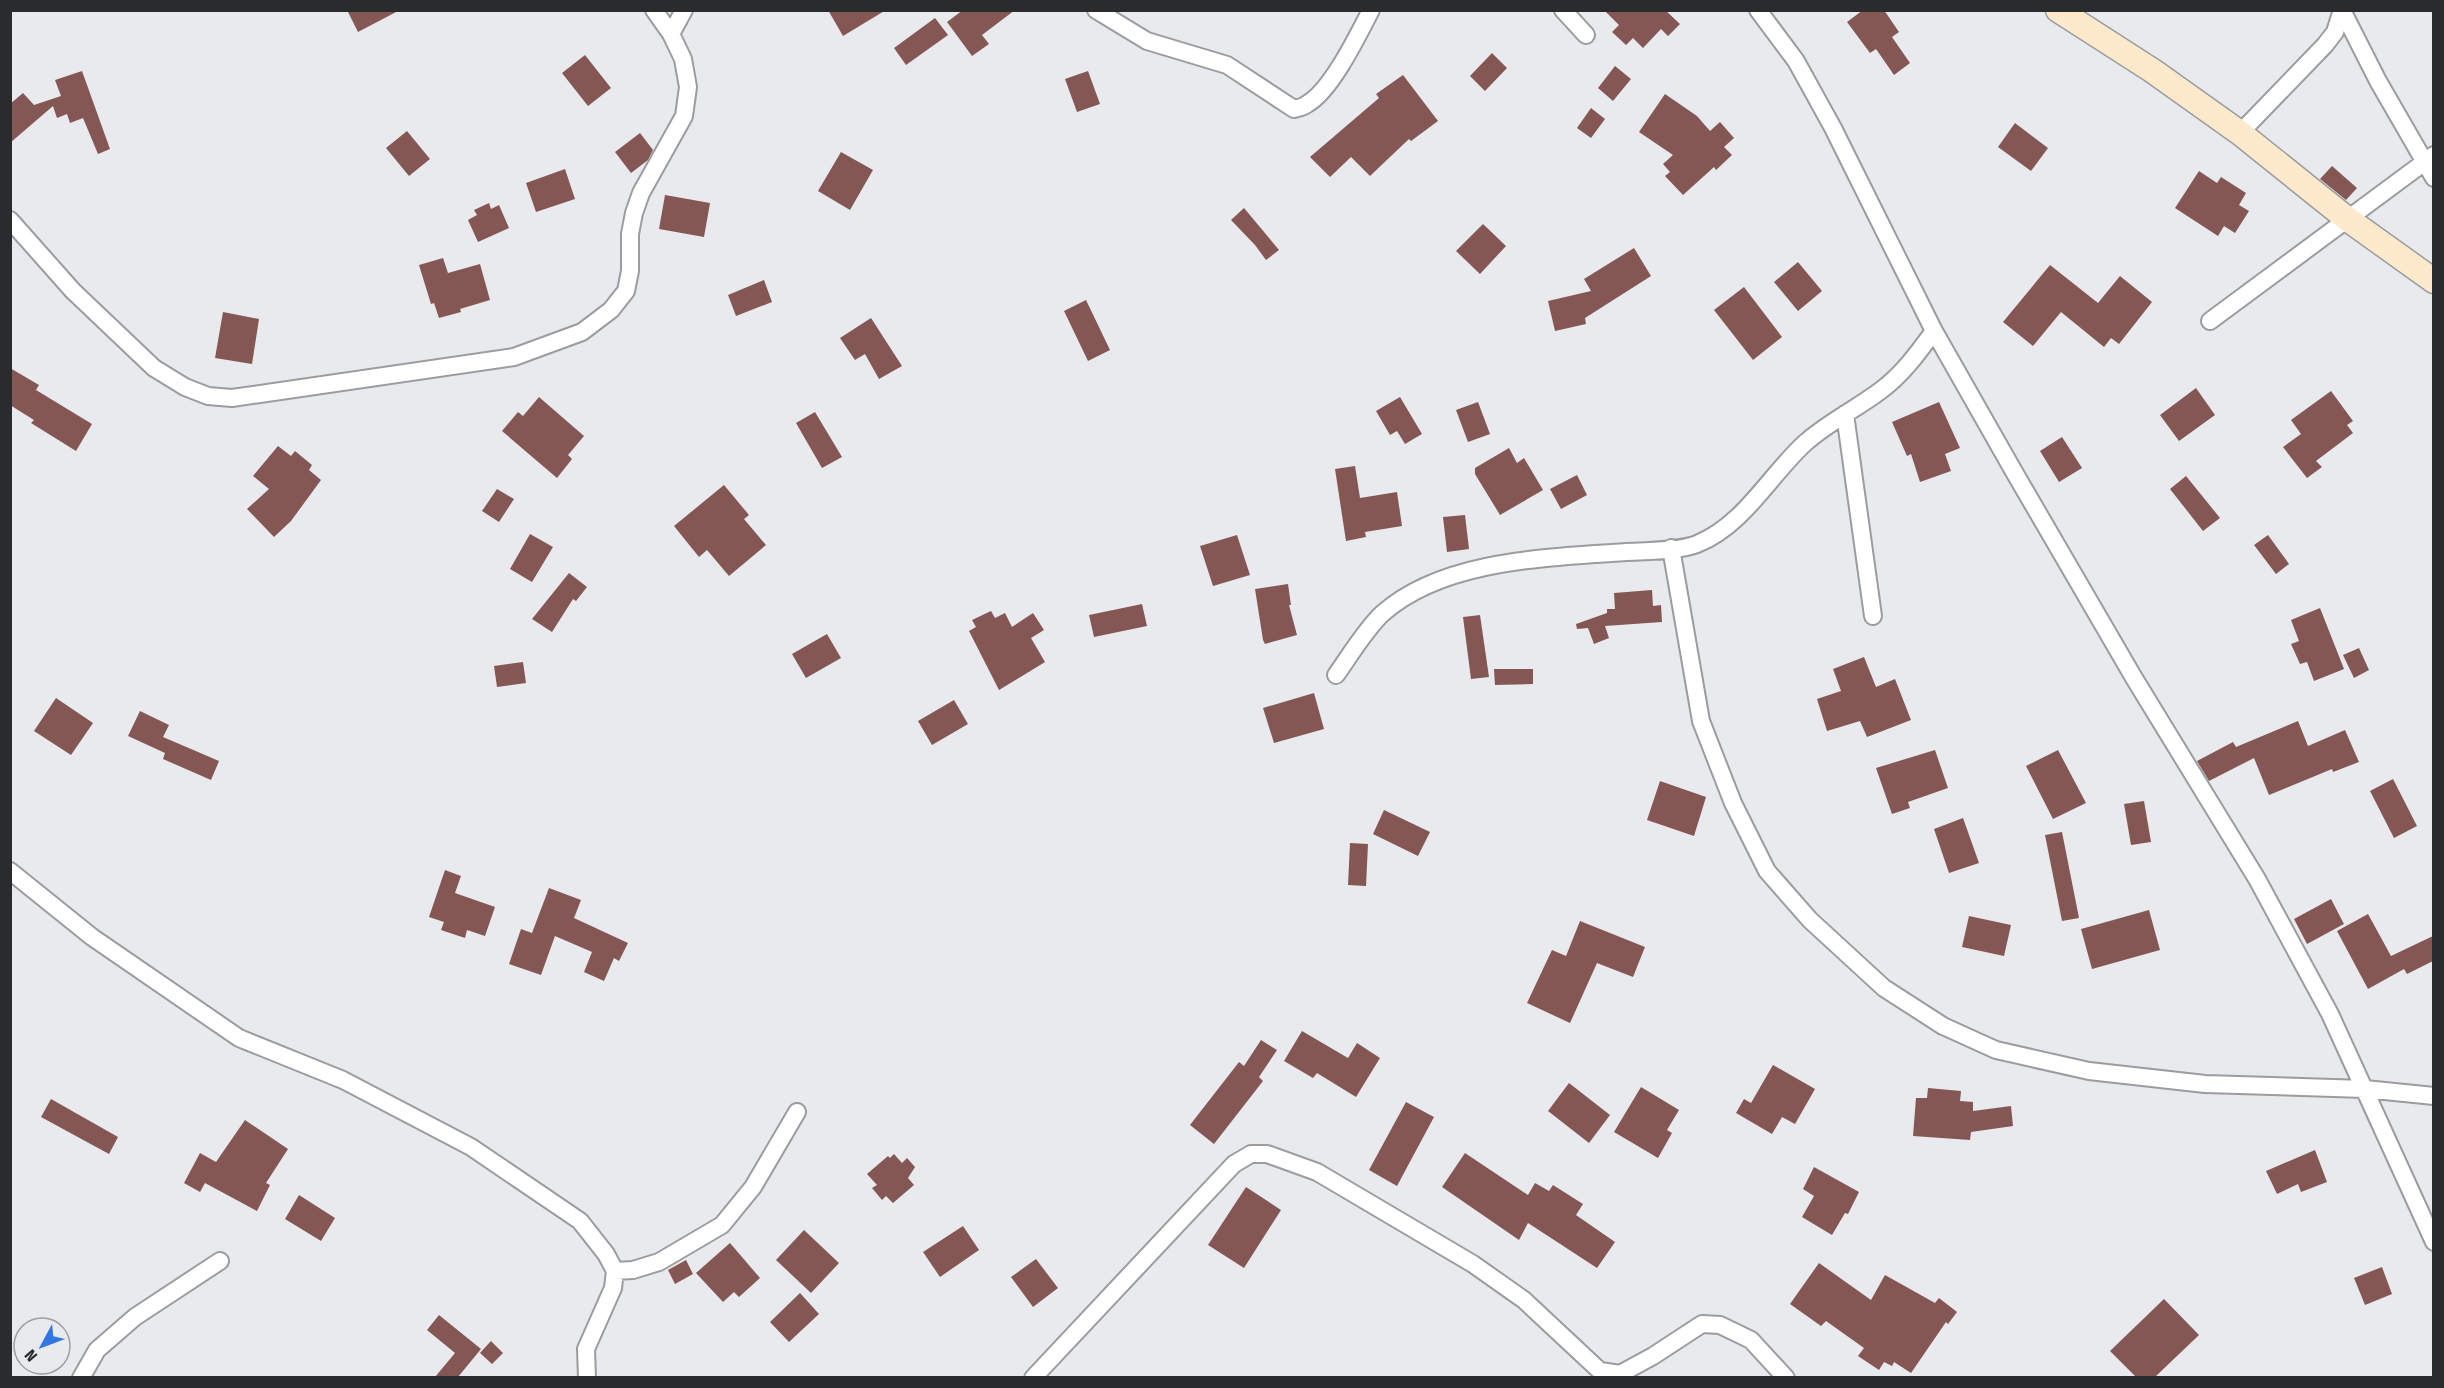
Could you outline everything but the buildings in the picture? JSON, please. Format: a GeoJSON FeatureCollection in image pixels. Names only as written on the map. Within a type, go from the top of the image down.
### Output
{"type":"FeatureCollection","features":[{"type":"Feature","properties":{"kind":"street"},"geometry":{"type":"LineString","coordinates":[[10,220],[73,291],[154,368],[185,387],[208,396],[232,398],[514,357],[582,332],[611,310],[626,291],[630,272],[630,234],[634,213],[641,193],[684,116],[688,87],[683,59],[671,34],[654,10]]}},
{"type":"Feature","properties":{"kind":"street"},"geometry":{"type":"LineString","coordinates":[[671,34],[684,10]]}},
{"type":"Feature","properties":{"kind":"street"},"geometry":{"type":"LineString","coordinates":[[1096,10],[1147,41],[1227,65],[1294,109],[1308,104],[1322,90],[1348,53],[1371,10]]}},
{"type":"Feature","properties":{"kind":"street"},"geometry":{"type":"LineString","coordinates":[[1563,10],[1586,35]]}},
{"type":"Feature","properties":{"kind":"street"},"geometry":{"type":"LineString","coordinates":[[1758,10],[1796,61],[1828,119],[1934,331],[2134,678],[2257,879],[2330,1014],[2433,1242]]}},
{"type":"Feature","properties":{"kind":"street"},"geometry":{"type":"LineString","coordinates":[[2058,10],[2153,71],[2240,133],[2346,218],[2433,281]]}},
{"type":"Feature","properties":{"kind":"street"},"geometry":{"type":"LineString","coordinates":[[2240,133],[2325,45],[2334,32],[2342,11]]}},
{"type":"Feature","properties":{"kind":"street"},"geometry":{"type":"LineString","coordinates":[[2342,11],[2378,81],[2429,158],[2433,178]]}},
{"type":"Feature","properties":{"kind":"street"},"geometry":{"type":"LineString","coordinates":[[2210,321],[2429,158]]}},
{"type":"Feature","properties":{"kind":"street"},"geometry":{"type":"LineString","coordinates":[[1336,675],[1382,614],[1415,591],[1459,573],[1539,558],[1696,545],[1725,528],[1740,515],[1785,462],[1808,441],[1881,391],[1897,377],[1934,331]]}},
{"type":"Feature","properties":{"kind":"street"},"geometry":{"type":"LineString","coordinates":[[1845,414],[1873,616]]}},
{"type":"Feature","properties":{"kind":"street"},"geometry":{"type":"LineString","coordinates":[[1671,548],[1701,721],[1733,803],[1767,872],[1810,920],[1884,988],[1943,1026],[1996,1050],[2089,1071],[2205,1084],[2365,1089],[2433,1096]]}},
{"type":"Feature","properties":{"kind":"street"},"geometry":{"type":"LineString","coordinates":[[10,871],[92,937],[239,1038],[343,1080],[471,1147],[580,1221],[606,1254],[615,1271],[613,1288],[586,1349],[586,1377]]}},
{"type":"Feature","properties":{"kind":"street"},"geometry":{"type":"LineString","coordinates":[[615,1271],[633,1270],[659,1262],[722,1225],[753,1187],[797,1112]]}},
{"type":"Feature","properties":{"kind":"street"},"geometry":{"type":"LineString","coordinates":[[1033,1377],[1234,1164],[1251,1154],[1267,1154],[1317,1172],[1473,1264],[1524,1300],[1600,1371],[1620,1374],[1653,1356],[1702,1323],[1720,1324],[1751,1340],[1786,1377]]}},
{"type":"Feature","properties":{"kind":"street"},"geometry":{"type":"LineString","coordinates":[[81,1377],[98,1350],[135,1317],[220,1261]]}}]}
